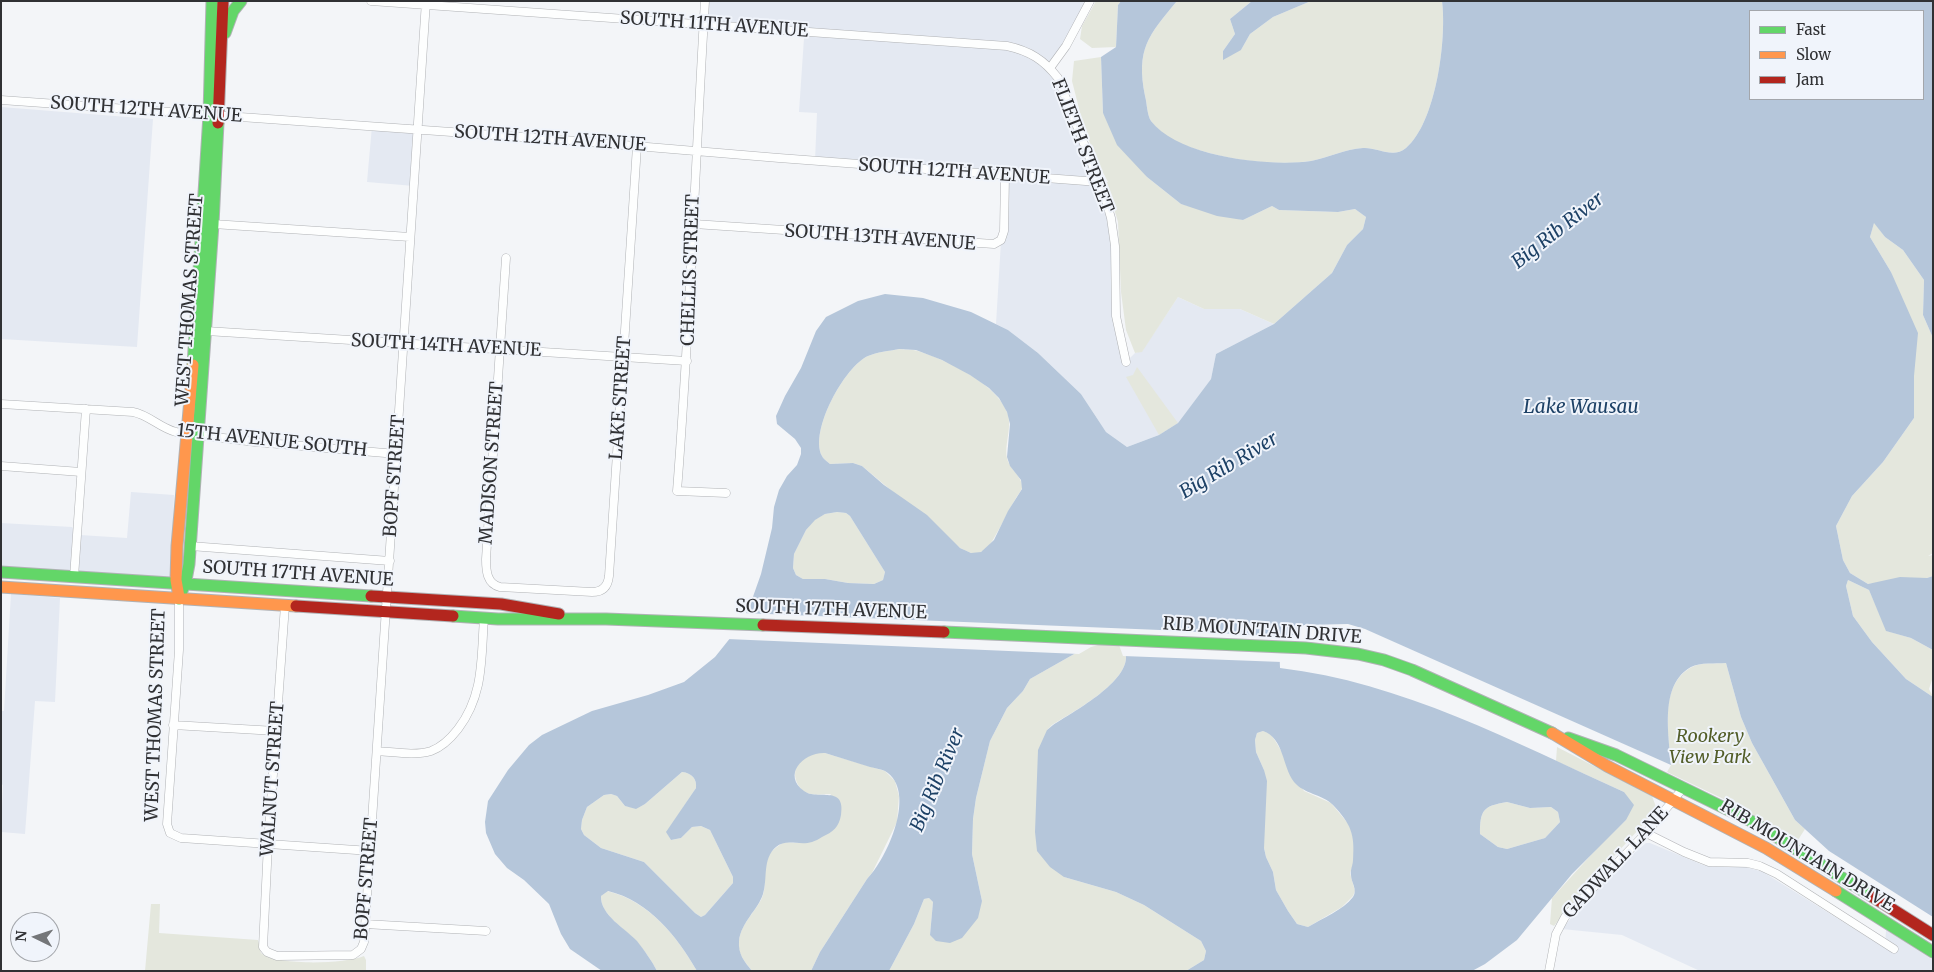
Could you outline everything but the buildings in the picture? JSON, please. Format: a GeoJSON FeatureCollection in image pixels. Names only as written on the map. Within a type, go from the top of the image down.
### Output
{"type":"FeatureCollection","features":[{"type":"Feature","properties":{"kind":"main road","name":"WEST THOMAS STREET"},"geometry":{"type":"LineString","coordinates":[[179,599],[181,584],[177,546],[192,434],[204,372],[214,224],[212,1]]}},
{"type":"Feature","properties":{"kind":"main road","name":"WEST THOMAS STREET"},"geometry":{"type":"LineString","coordinates":[[181,584],[189,564],[192,434],[190,407],[221,46],[223,1]]}},
{"type":"Feature","properties":{"kind":"main road"},"geometry":{"type":"LineString","coordinates":[[221,46],[233,11],[241,1]]}},
{"type":"Feature","properties":{"kind":"main road","name":"SOUTH 17TH AVENUE"},"geometry":{"type":"LineString","coordinates":[[1,572],[509,605],[592,619]]}},
{"type":"Feature","properties":{"kind":"main road","name":"SOUTH 17TH AVENUE"},"geometry":{"type":"LineString","coordinates":[[1,587],[484,618],[718,623],[1068,637]]}},
{"type":"Feature","properties":{"kind":"main road","name":"RIB MOUNTAIN DRIVE"},"geometry":{"type":"LineString","coordinates":[[1068,637],[1306,648],[1350,652],[1390,662],[1495,706],[1557,735],[1606,766],[1766,848],[1933,952]]}},
{"type":"Feature","properties":{"kind":"main road","name":"RIB MOUNTAIN DRIVE"},"geometry":{"type":"LineString","coordinates":[[1557,735],[1596,747],[1684,787],[1751,821],[1933,934]]}},
{"type":"Feature","properties":{"kind":"street","name":"SOUTH 11TH AVENUE"},"geometry":{"type":"LineString","coordinates":[[371,1],[426,3],[1007,46],[1020,49],[1035,56],[1050,68]]}},
{"type":"Feature","properties":{"kind":"street","name":"CHELLIS STREET"},"geometry":{"type":"LineString","coordinates":[[705,1],[687,361],[677,491],[726,494]]}},
{"type":"Feature","properties":{"kind":"street","name":"FLIETH STREET"},"geometry":{"type":"LineString","coordinates":[[1090,1],[1066,46],[1050,68],[1063,90],[1107,204],[1113,232],[1116,316],[1126,362]]}},
{"type":"Feature","properties":{"kind":"street","name":"BOPF STREET"},"geometry":{"type":"LineString","coordinates":[[361,949],[364,942],[366,924],[426,3]]}},
{"type":"Feature","properties":{"kind":"street","name":"SOUTH 12TH AVENUE"},"geometry":{"type":"LineString","coordinates":[[1,100],[418,129],[1099,182]]}},
{"type":"Feature","properties":{"kind":"street","name":"LAKE STREET"},"geometry":{"type":"LineString","coordinates":[[545,589],[597,592],[604,589],[608,582],[638,146]]}},
{"type":"Feature","properties":{"kind":"street","name":"SOUTH 13TH AVENUE"},"geometry":{"type":"LineString","coordinates":[[694,224],[994,244],[1001,240],[1004,231],[1005,176]]}},
{"type":"Feature","properties":{"kind":"street"},"geometry":{"type":"LineString","coordinates":[[214,224],[410,237]]}},
{"type":"Feature","properties":{"kind":"street","name":"MADISON STREET"},"geometry":{"type":"LineString","coordinates":[[506,258],[486,559],[487,572],[491,582],[496,586],[545,589]]}},
{"type":"Feature","properties":{"kind":"street","name":"SOUTH 14TH AVENUE"},"geometry":{"type":"LineString","coordinates":[[206,331],[687,361]]}},
{"type":"Feature","properties":{"kind":"street","name":"15TH AVENUE SOUTH"},"geometry":{"type":"LineString","coordinates":[[1,404],[136,413],[147,417],[166,429],[192,434],[255,442],[397,454]]}},
{"type":"Feature","properties":{"kind":"street"},"geometry":{"type":"LineString","coordinates":[[74,577],[86,409]]}},
{"type":"Feature","properties":{"kind":"street"},"geometry":{"type":"LineString","coordinates":[[1,466],[81,472]]}},
{"type":"Feature","properties":{"kind":"street"},"geometry":{"type":"LineString","coordinates":[[190,546],[390,560]]}},
{"type":"Feature","properties":{"kind":"street","name":"WEST THOMAS STREET"},"geometry":{"type":"LineString","coordinates":[[179,599],[179,650],[167,824],[170,833],[181,838],[268,844]]}},
{"type":"Feature","properties":{"kind":"street","name":"WALNUT STREET"},"geometry":{"type":"LineString","coordinates":[[285,605],[268,844],[263,947],[267,952],[277,956],[353,955],[361,949]]}},
{"type":"Feature","properties":{"kind":"street"},"geometry":{"type":"LineString","coordinates":[[377,751],[420,753],[431,750],[446,741],[460,726],[473,705],[476,695],[484,618]]}},
{"type":"Feature","properties":{"kind":"street"},"geometry":{"type":"LineString","coordinates":[[174,725],[276,731]]}},
{"type":"Feature","properties":{"kind":"street","name":"GADWALL LANE"},"geometry":{"type":"LineString","coordinates":[[1549,971],[1556,934],[1565,917],[1646,833],[1684,787]]}},
{"type":"Feature","properties":{"kind":"street"},"geometry":{"type":"LineString","coordinates":[[1646,833],[1709,862],[1748,863],[1760,866],[1777,874],[1894,949]]}},
{"type":"Feature","properties":{"kind":"street"},"geometry":{"type":"LineString","coordinates":[[268,844],[371,851]]}},
{"type":"Feature","properties":{"kind":"street"},"geometry":{"type":"LineString","coordinates":[[366,924],[486,931]]}},
{"type":"Feature","properties":{"kind":"shaded area"},"geometry":{"type":"Polygon","coordinates":[[[705,1],[1090,1],[1050,68],[1111,218],[1115,299],[1126,362],[1135,353],[1142,351],[1178,297],[1204,309],[1240,309],[1274,324],[1216,354],[1211,379],[1178,423],[1159,435],[1127,447],[1106,432],[1081,394],[1038,353],[1008,330],[996,324],[1005,176],[815,161],[817,113],[799,112],[804,38],[801,32],[703,25],[705,1]]]}},
{"type":"Feature","properties":{"kind":"shaded area"},"geometry":{"type":"Polygon","coordinates":[[[1,107],[153,119],[137,347],[1,339],[1,107]]]}},
{"type":"Feature","properties":{"kind":"shaded area"},"geometry":{"type":"Polygon","coordinates":[[[372,126],[418,129],[414,186],[367,182],[372,126]]]}},
{"type":"Feature","properties":{"kind":"shaded area"},"geometry":{"type":"Polygon","coordinates":[[[131,492],[174,495],[171,577],[1,567],[1,523],[72,527],[80,535],[127,538],[131,492]]]}},
{"type":"Feature","properties":{"kind":"shaded area"},"geometry":{"type":"Polygon","coordinates":[[[11,594],[60,598],[55,702],[35,701],[25,834],[1,832],[3,785],[1,784],[1,711],[4,711],[11,594]]]}},
{"type":"Feature","properties":{"kind":"shaded area"},"geometry":{"type":"Polygon","coordinates":[[[1646,843],[1703,865],[1713,867],[1746,867],[1763,872],[1885,948],[1886,930],[1933,960],[1933,971],[1700,971],[1622,935],[1562,929],[1625,861],[1646,843]]]}},
{"type":"Feature","properties":{"kind":"green space"},"geometry":{"type":"Polygon","coordinates":[[[1096,1],[1121,1],[1118,5],[1116,47],[1092,48],[1080,39],[1082,26],[1096,1]]]}},
{"type":"Feature","properties":{"kind":"green space"},"geometry":{"type":"Polygon","coordinates":[[[1177,1],[1252,1],[1230,19],[1235,34],[1223,51],[1241,50],[1250,34],[1273,17],[1311,1],[1442,1],[1443,36],[1441,58],[1432,101],[1425,120],[1416,136],[1401,151],[1390,153],[1363,148],[1295,163],[1241,160],[1206,152],[1174,141],[1159,130],[1150,118],[1142,66],[1147,44],[1152,34],[1177,1]]]}},
{"type":"Feature","properties":{"kind":"green space"},"geometry":{"type":"Polygon","coordinates":[[[1101,57],[1103,113],[1147,177],[1181,204],[1243,220],[1272,206],[1279,210],[1338,212],[1355,209],[1366,217],[1363,229],[1347,245],[1332,273],[1274,324],[1240,309],[1204,309],[1178,297],[1142,352],[1135,353],[1126,330],[1121,292],[1118,222],[1106,182],[1108,182],[1097,161],[1084,128],[1072,81],[1074,61],[1101,57]]]}},
{"type":"Feature","properties":{"kind":"green space"},"geometry":{"type":"Polygon","coordinates":[[[1874,222],[1885,237],[1903,250],[1924,280],[1923,315],[1933,338],[1933,553],[1928,556],[1933,555],[1933,576],[1868,584],[1850,573],[1843,560],[1836,526],[1852,496],[1883,462],[1914,418],[1914,376],[1891,272],[1870,237],[1874,222]]]}},
{"type":"Feature","properties":{"kind":"green space"},"geometry":{"type":"Polygon","coordinates":[[[899,349],[916,350],[942,360],[969,374],[993,392],[1007,412],[1009,423],[1007,458],[1022,484],[1022,488],[992,542],[985,550],[978,553],[970,553],[960,548],[862,466],[853,463],[830,464],[822,456],[819,445],[820,431],[832,400],[849,372],[868,356],[899,349]]]}},
{"type":"Feature","properties":{"kind":"green space"},"geometry":{"type":"Polygon","coordinates":[[[1137,367],[1178,423],[1159,435],[1126,377],[1133,375],[1137,367]]]}},
{"type":"Feature","properties":{"kind":"green space"},"geometry":{"type":"Polygon","coordinates":[[[846,513],[850,516],[885,572],[883,580],[874,584],[848,583],[825,579],[803,579],[796,575],[793,568],[794,554],[806,530],[814,520],[825,514],[846,513]]]}},
{"type":"Feature","properties":{"kind":"green space"},"geometry":{"type":"Polygon","coordinates":[[[1848,580],[1869,590],[1887,631],[1911,638],[1933,650],[1933,677],[1929,689],[1933,697],[1906,679],[1872,642],[1853,616],[1846,586],[1848,580]]]}},
{"type":"Feature","properties":{"kind":"green space"},"geometry":{"type":"Polygon","coordinates":[[[1109,639],[1121,643],[1126,654],[1123,668],[1117,678],[1084,705],[1047,730],[1064,877],[1116,892],[1144,905],[1201,941],[1206,951],[1204,960],[1186,971],[889,971],[914,924],[924,899],[929,898],[933,902],[930,935],[982,901],[972,854],[973,819],[976,798],[990,741],[1007,708],[1023,691],[1030,679],[1090,645],[1109,639]]]}},
{"type":"Feature","properties":{"kind":"green space","name":"Rookery View Park"},"geometry":{"type":"Polygon","coordinates":[[[1726,663],[1741,717],[1752,743],[1795,820],[1805,829],[1798,840],[1734,804],[1667,772],[1671,765],[1668,711],[1674,686],[1681,675],[1695,665],[1726,663]]]}},
{"type":"Feature","properties":{"kind":"green space"},"geometry":{"type":"Polygon","coordinates":[[[1263,731],[1270,733],[1304,791],[1331,803],[1351,827],[1355,841],[1353,865],[1350,873],[1355,891],[1353,896],[1342,907],[1308,927],[1297,924],[1288,911],[1276,890],[1273,872],[1266,857],[1264,848],[1264,770],[1256,752],[1255,740],[1257,733],[1263,731]]]}},
{"type":"Feature","properties":{"kind":"green space"},"geometry":{"type":"Polygon","coordinates":[[[1557,747],[1652,796],[1656,807],[1653,814],[1589,883],[1554,926],[1550,924],[1552,898],[1600,845],[1626,820],[1624,792],[1556,761],[1557,747]]]}},
{"type":"Feature","properties":{"kind":"green space"},"geometry":{"type":"Polygon","coordinates":[[[825,753],[885,771],[895,781],[899,796],[897,822],[872,873],[820,952],[811,971],[752,971],[740,953],[739,940],[745,924],[763,895],[768,855],[784,842],[798,843],[831,794],[816,795],[807,793],[803,791],[796,779],[795,771],[799,763],[809,755],[825,753]]]}},
{"type":"Feature","properties":{"kind":"green space"},"geometry":{"type":"Polygon","coordinates":[[[682,772],[693,777],[696,782],[696,788],[667,832],[671,840],[681,838],[692,827],[701,826],[710,830],[733,877],[733,883],[705,915],[701,917],[644,862],[601,848],[584,835],[581,829],[587,807],[604,795],[611,794],[617,796],[625,806],[636,808],[645,804],[682,772]]]}},
{"type":"Feature","properties":{"kind":"green space"},"geometry":{"type":"Polygon","coordinates":[[[1507,802],[1530,808],[1551,807],[1558,812],[1560,822],[1545,838],[1507,849],[1498,847],[1480,834],[1482,814],[1493,805],[1507,802]]]}},
{"type":"Feature","properties":{"kind":"green space"},"geometry":{"type":"Polygon","coordinates":[[[607,891],[622,896],[649,911],[671,933],[697,971],[657,971],[640,945],[614,921],[605,909],[601,896],[607,891]]]}},
{"type":"Feature","properties":{"kind":"green space"},"geometry":{"type":"Polygon","coordinates":[[[151,904],[160,904],[159,933],[258,940],[261,953],[270,957],[296,962],[342,961],[364,956],[366,971],[145,971],[151,904]]]}},
{"type":"Feature","properties":{"kind":"water"},"geometry":{"type":"Polygon","coordinates":[[[1121,1],[1177,1],[1158,24],[1147,44],[1144,55],[1142,66],[1143,80],[1151,121],[1164,133],[1182,143],[1226,157],[1272,162],[1311,161],[1363,148],[1390,153],[1401,151],[1416,136],[1425,120],[1432,101],[1437,79],[1443,36],[1442,1],[1933,1],[1933,338],[1923,315],[1924,280],[1903,250],[1885,237],[1874,223],[1870,237],[1891,272],[1918,333],[1914,376],[1914,418],[1883,462],[1852,496],[1836,526],[1843,560],[1850,573],[1868,584],[1900,577],[1927,578],[1933,576],[1933,650],[1911,638],[1886,631],[1869,590],[1848,580],[1846,586],[1853,616],[1872,642],[1906,679],[1933,697],[1933,917],[1829,851],[1795,820],[1752,743],[1741,717],[1726,663],[1695,665],[1681,675],[1674,686],[1668,711],[1671,765],[1365,629],[1348,624],[1304,625],[1293,635],[1279,639],[1280,668],[1325,675],[1369,686],[1456,716],[1624,792],[1634,805],[1626,820],[1572,874],[1517,940],[1485,964],[1472,971],[1186,971],[1204,960],[1206,951],[1201,941],[1144,905],[1116,892],[1064,877],[1050,867],[1037,851],[1035,832],[1038,750],[1047,730],[1085,705],[1117,678],[1123,668],[1126,656],[1121,643],[1109,639],[1090,645],[1030,679],[1023,691],[1007,708],[990,741],[976,798],[973,819],[972,854],[982,901],[978,918],[962,938],[950,943],[936,941],[930,935],[933,902],[929,898],[924,899],[914,924],[889,971],[811,971],[820,952],[883,856],[896,825],[899,809],[899,794],[895,781],[885,771],[825,753],[809,756],[803,760],[795,772],[795,778],[798,785],[810,794],[835,796],[841,805],[840,819],[832,831],[816,841],[780,844],[769,857],[761,900],[740,934],[739,946],[741,954],[752,971],[697,971],[671,933],[649,911],[623,896],[608,891],[601,896],[605,909],[614,921],[637,941],[657,971],[602,971],[570,949],[561,934],[549,904],[524,880],[507,868],[495,854],[486,833],[485,822],[488,801],[508,770],[529,745],[542,735],[592,711],[648,695],[684,682],[715,657],[735,632],[749,608],[761,574],[779,490],[787,476],[797,465],[801,454],[801,448],[795,439],[777,424],[776,416],[801,368],[816,331],[826,317],[858,301],[885,294],[923,298],[971,312],[1008,330],[1038,353],[1081,394],[1106,432],[1127,447],[1159,435],[1178,423],[1211,379],[1216,354],[1274,324],[1332,273],[1347,245],[1363,229],[1366,217],[1355,209],[1338,212],[1279,210],[1272,206],[1243,220],[1217,216],[1181,204],[1147,177],[1117,145],[1103,113],[1101,57],[1116,47],[1118,5],[1121,1]],[[899,349],[868,356],[849,372],[832,400],[820,431],[819,445],[822,456],[830,464],[853,463],[862,466],[884,485],[927,515],[960,548],[971,553],[981,552],[994,540],[1008,511],[1022,489],[1021,480],[1010,466],[1007,457],[1010,424],[1007,412],[999,398],[989,388],[970,375],[942,360],[916,350],[899,349]],[[837,512],[825,514],[815,520],[806,530],[794,554],[793,568],[796,575],[803,579],[825,579],[848,583],[874,584],[883,580],[885,572],[850,516],[846,513],[837,512]],[[1263,731],[1257,733],[1255,740],[1256,752],[1267,781],[1264,848],[1266,857],[1273,872],[1276,890],[1288,911],[1297,924],[1308,927],[1338,910],[1353,897],[1355,889],[1351,878],[1353,862],[1352,836],[1348,824],[1329,801],[1303,789],[1294,782],[1275,740],[1263,731]],[[682,772],[645,804],[636,809],[625,806],[617,796],[611,794],[604,795],[587,807],[581,829],[584,835],[601,848],[644,862],[695,913],[701,917],[705,915],[733,883],[733,877],[710,830],[701,826],[692,827],[681,838],[671,840],[666,832],[696,788],[695,779],[691,775],[682,772]],[[1507,802],[1488,808],[1482,814],[1481,819],[1480,834],[1498,847],[1507,849],[1545,838],[1560,822],[1558,812],[1551,807],[1530,808],[1507,802]]]}},
{"type":"Feature","properties":{"kind":"water"},"geometry":{"type":"Polygon","coordinates":[[[1252,1],[1311,1],[1273,17],[1250,34],[1241,50],[1223,60],[1223,51],[1235,34],[1230,19],[1252,1]]]}},
{"type":"Feature","properties":{"kind":"pier"},"geometry":{"type":"Polygon","coordinates":[[[743,613],[1295,637],[1282,641],[1282,662],[1123,656],[1119,645],[1109,642],[1091,647],[1079,654],[727,639],[743,613]]]}},
{"type":"Feature","properties":{"kind":"traffic: fast"},"geometry":{"type":"LineString","coordinates":[[193,365],[209,115],[212,1]]}},
{"type":"Feature","properties":{"kind":"traffic: fast"},"geometry":{"type":"LineString","coordinates":[[225,33],[233,11],[241,1]]}},
{"type":"Feature","properties":{"kind":"traffic: fast"},"geometry":{"type":"LineString","coordinates":[[179,599],[186,580],[189,564],[213,224],[218,123]]}},
{"type":"Feature","properties":{"kind":"traffic: fast"},"geometry":{"type":"LineString","coordinates":[[1,572],[371,596]]}},
{"type":"Feature","properties":{"kind":"traffic: fast"},"geometry":{"type":"LineString","coordinates":[[453,616],[498,619],[606,619],[763,625]]}},
{"type":"Feature","properties":{"kind":"traffic: fast"},"geometry":{"type":"LineString","coordinates":[[944,632],[1306,648],[1358,654],[1384,660],[1412,670],[1552,733]]}},
{"type":"Feature","properties":{"kind":"traffic: fast"},"geometry":{"type":"LineString","coordinates":[[1568,738],[1616,755],[1751,821],[1873,897]]}},
{"type":"Feature","properties":{"kind":"traffic: fast"},"geometry":{"type":"LineString","coordinates":[[1836,891],[1933,952]]}},
{"type":"Feature","properties":{"kind":"traffic: slow"},"geometry":{"type":"LineString","coordinates":[[179,597],[176,580],[177,546],[193,365]]}},
{"type":"Feature","properties":{"kind":"traffic: slow"},"geometry":{"type":"LineString","coordinates":[[1,587],[296,606]]}},
{"type":"Feature","properties":{"kind":"traffic: slow"},"geometry":{"type":"LineString","coordinates":[[1552,733],[1607,766],[1766,848],[1836,891]]}},
{"type":"Feature","properties":{"kind":"traffic: jam"},"geometry":{"type":"LineString","coordinates":[[218,123],[223,1]]}},
{"type":"Feature","properties":{"kind":"traffic: jam"},"geometry":{"type":"LineString","coordinates":[[371,596],[501,604],[559,614]]}},
{"type":"Feature","properties":{"kind":"traffic: jam"},"geometry":{"type":"LineString","coordinates":[[296,606],[453,616]]}},
{"type":"Feature","properties":{"kind":"traffic: jam"},"geometry":{"type":"LineString","coordinates":[[763,625],[944,632]]}},
{"type":"Feature","properties":{"kind":"traffic: jam"},"geometry":{"type":"LineString","coordinates":[[1873,897],[1933,935]]}},
{"type":"Feature","properties":{"kind":"water label","name":"Big Rib River"},"geometry":{"type":"Point","coordinates":[1558,231]}},
{"type":"Feature","properties":{"kind":"water label","name":"Lake Wausau"},"geometry":{"type":"Point","coordinates":[1581,408]}},
{"type":"Feature","properties":{"kind":"water label","name":"Big Rib River"},"geometry":{"type":"Point","coordinates":[1229,466]}},
{"type":"Feature","properties":{"kind":"water label","name":"Big Rib River"},"geometry":{"type":"Point","coordinates":[938,780]}}]}
